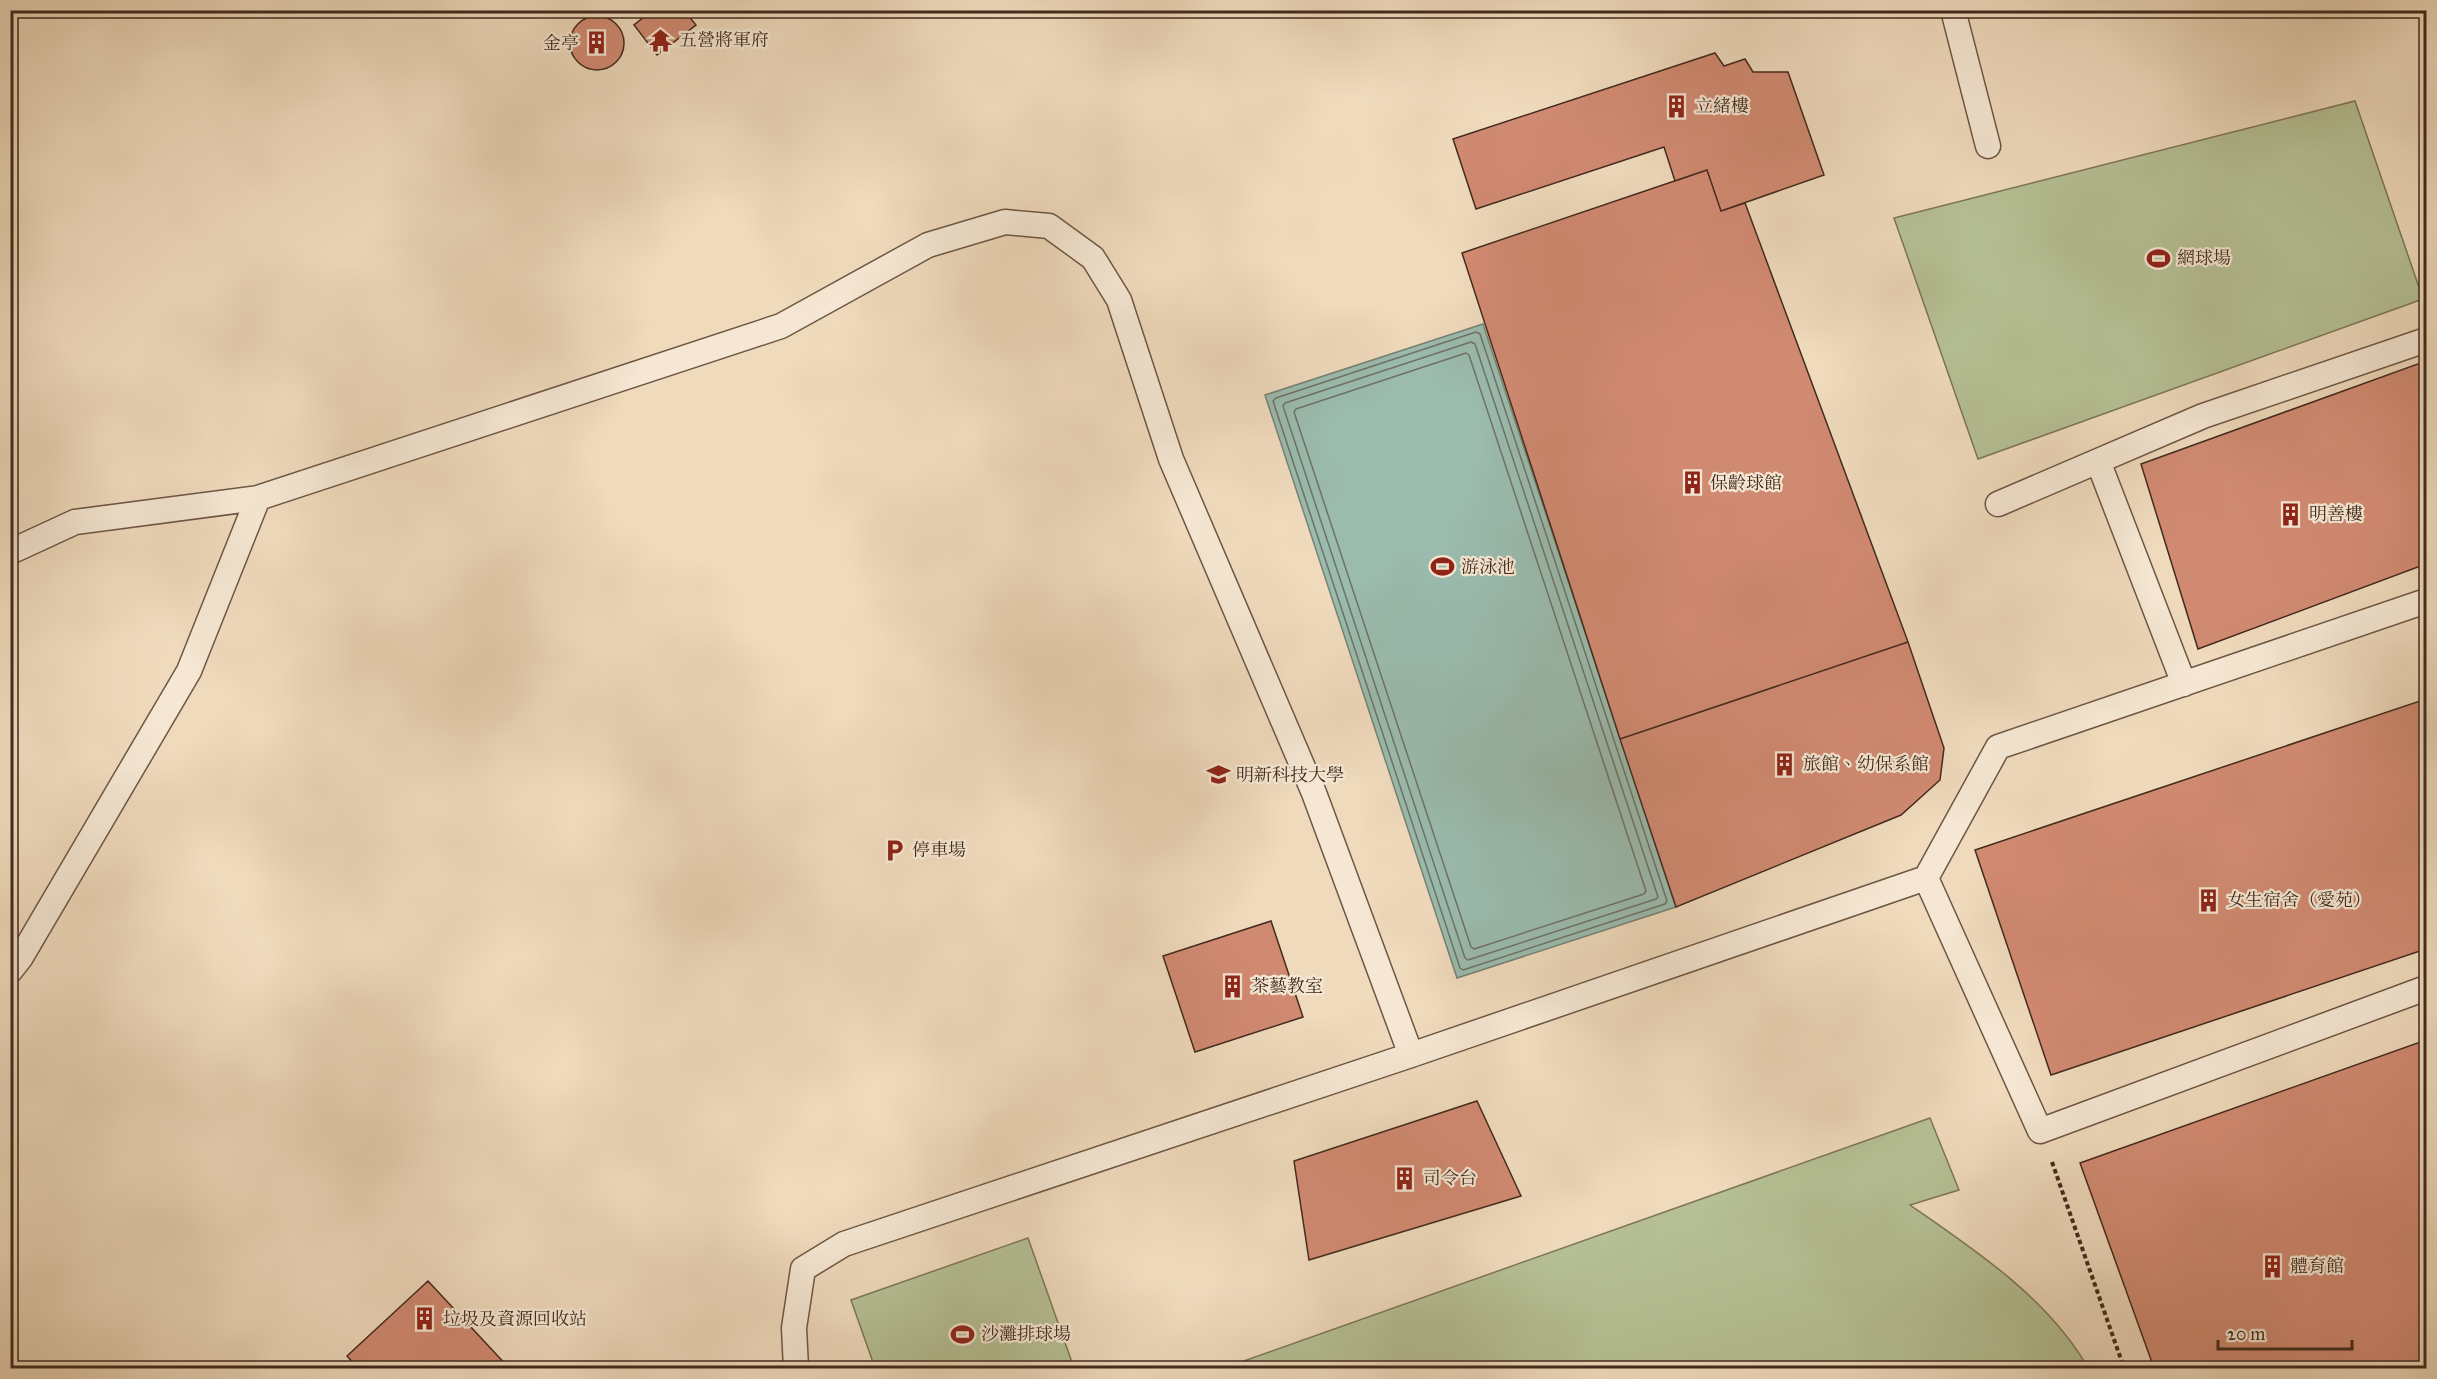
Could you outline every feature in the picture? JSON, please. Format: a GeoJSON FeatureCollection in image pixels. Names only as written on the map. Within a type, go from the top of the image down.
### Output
{"type":"FeatureCollection","features":[{"type":"Feature","properties":{"kind":"lane"},"geometry":{"type":"LineString","coordinates":[[1953,10],[1988,146]]}},
{"type":"Feature","properties":{"kind":"lane"},"geometry":{"type":"LineString","coordinates":[[10,552],[75,522],[258,498],[781,326],[928,244],[1005,222],[1048,226],[1094,258],[1119,300],[1171,459],[1314,793],[1412,1055]]}},
{"type":"Feature","properties":{"kind":"lane"},"geometry":{"type":"LineString","coordinates":[[1998,504],[2203,416],[2427,340]]}},
{"type":"Feature","properties":{"kind":"lane"},"geometry":{"type":"LineString","coordinates":[[2098,461],[2184,684]]}},
{"type":"Feature","properties":{"kind":"lane"},"geometry":{"type":"LineString","coordinates":[[10,971],[21,957],[189,671],[258,498]]}},
{"type":"Feature","properties":{"kind":"lane"},"geometry":{"type":"LineString","coordinates":[[796,1368],[794,1328],[803,1269],[844,1244],[1412,1055],[1926,878],[1998,747],[2427,601]]}},
{"type":"Feature","properties":{"kind":"lane"},"geometry":{"type":"LineString","coordinates":[[1926,878],[2040,1131],[2427,988]]}},
{"type":"Feature","properties":{"kind":"path"},"geometry":{"type":"LineString","coordinates":[[2040,1131],[2124,1368]]}},
{"type":"Feature","properties":{"kind":"green space","name":"網球場"},"geometry":{"type":"Polygon","coordinates":[[[2355,101],[2423,299],[1978,459],[1894,218],[2355,101]]]}},
{"type":"Feature","properties":{"kind":"green space"},"geometry":{"type":"Polygon","coordinates":[[[1930,1118],[1959,1190],[1910,1205],[1984,1258],[2031,1298],[2072,1343],[2088,1368],[1224,1368],[1930,1118]]]}},
{"type":"Feature","properties":{"kind":"green space","name":"沙灘排球場"},"geometry":{"type":"Polygon","coordinates":[[[1028,1238],[1074,1368],[875,1368],[851,1300],[1028,1238]]]}},
{"type":"Feature","properties":{"kind":"water","name":"游泳池"},"geometry":{"type":"Polygon","coordinates":[[[1483,324],[1676,907],[1457,978],[1265,395],[1483,324]]]}},
{"type":"Feature","properties":{"kind":"building","name":"五營將軍府"},"geometry":{"type":"Polygon","coordinates":[[[653,10],[684,10],[696,25],[657,55],[634,25],[653,10]]]}},
{"type":"Feature","properties":{"kind":"building","name":"金亭"},"geometry":{"type":"Polygon","coordinates":[[[592,16],[602,16],[612,20],[620,28],[624,43],[620,58],[612,66],[602,70],[592,70],[582,66],[574,58],[570,48],[570,38],[574,28],[582,20],[592,16]]]}},
{"type":"Feature","properties":{"kind":"building","name":"立緒樓"},"geometry":{"type":"Polygon","coordinates":[[[1715,53],[1724,66],[1745,59],[1753,72],[1788,72],[1824,175],[1721,211],[1707,170],[1675,181],[1664,147],[1476,209],[1453,139],[1715,53]]]}},
{"type":"Feature","properties":{"kind":"building","name":"保齡球館"},"geometry":{"type":"Polygon","coordinates":[[[1707,170],[1721,211],[1745,203],[1908,642],[1620,739],[1462,253],[1707,170]]]}},
{"type":"Feature","properties":{"kind":"building","name":"明善樓"},"geometry":{"type":"Polygon","coordinates":[[[2426,361],[2426,564],[2198,649],[2141,464],[2426,361]]]}},
{"type":"Feature","properties":{"kind":"building","name":"旅館、幼保系館"},"geometry":{"type":"Polygon","coordinates":[[[1908,642],[1944,748],[1940,780],[1901,815],[1676,907],[1620,739],[1908,642]]]}},
{"type":"Feature","properties":{"kind":"building","name":"女生宿舍（愛苑）"},"geometry":{"type":"Polygon","coordinates":[[[2426,699],[2426,949],[2051,1075],[1975,850],[2426,699]]]}},
{"type":"Feature","properties":{"kind":"building","name":"茶藝教室"},"geometry":{"type":"Polygon","coordinates":[[[1271,921],[1303,1017],[1195,1052],[1163,956],[1271,921]]]}},
{"type":"Feature","properties":{"kind":"building","name":"體育館"},"geometry":{"type":"Polygon","coordinates":[[[2426,1040],[2426,1368],[2154,1368],[2080,1163],[2426,1040]]]}},
{"type":"Feature","properties":{"kind":"building","name":"司令台"},"geometry":{"type":"Polygon","coordinates":[[[1477,1101],[1521,1196],[1309,1260],[1294,1161],[1477,1101]]]}},
{"type":"Feature","properties":{"kind":"building","name":"垃圾及資源回收站"},"geometry":{"type":"Polygon","coordinates":[[[428,1281],[509,1368],[358,1368],[347,1356],[428,1281]]]}},
{"type":"Feature","properties":{"kind":"place","name":"五營將軍府"},"geometry":{"type":"Point","coordinates":[661,40]}},
{"type":"Feature","properties":{"kind":"place","name":"金亭"},"geometry":{"type":"Point","coordinates":[597,43]}},
{"type":"Feature","properties":{"kind":"place","name":"立緒樓"},"geometry":{"type":"Point","coordinates":[1677,106]}},
{"type":"Feature","properties":{"kind":"place","name":"網球場"},"geometry":{"type":"Point","coordinates":[2159,258]}},
{"type":"Feature","properties":{"kind":"place","name":"保齡球館"},"geometry":{"type":"Point","coordinates":[1692,483]}},
{"type":"Feature","properties":{"kind":"place","name":"明善樓"},"geometry":{"type":"Point","coordinates":[2291,514]}},
{"type":"Feature","properties":{"kind":"place","name":"游泳池"},"geometry":{"type":"Point","coordinates":[1443,567]}},
{"type":"Feature","properties":{"kind":"place","name":"旅館、幼保系館"},"geometry":{"type":"Point","coordinates":[1785,764]}},
{"type":"Feature","properties":{"kind":"place","name":"明新科技大學"},"geometry":{"type":"Point","coordinates":[1218,775]}},
{"type":"Feature","properties":{"kind":"place","name":"停車場"},"geometry":{"type":"Point","coordinates":[894,850]}},
{"type":"Feature","properties":{"kind":"place","name":"女生宿舍（愛苑）"},"geometry":{"type":"Point","coordinates":[2209,900]}},
{"type":"Feature","properties":{"kind":"place","name":"茶藝教室"},"geometry":{"type":"Point","coordinates":[1233,986]}},
{"type":"Feature","properties":{"kind":"place","name":"司令台"},"geometry":{"type":"Point","coordinates":[1405,1178]}},
{"type":"Feature","properties":{"kind":"place","name":"體育館"},"geometry":{"type":"Point","coordinates":[2272,1266]}},
{"type":"Feature","properties":{"kind":"place","name":"垃圾及資源回收站"},"geometry":{"type":"Point","coordinates":[425,1319]}},
{"type":"Feature","properties":{"kind":"place","name":"沙灘排球場"},"geometry":{"type":"Point","coordinates":[963,1334]}}]}
